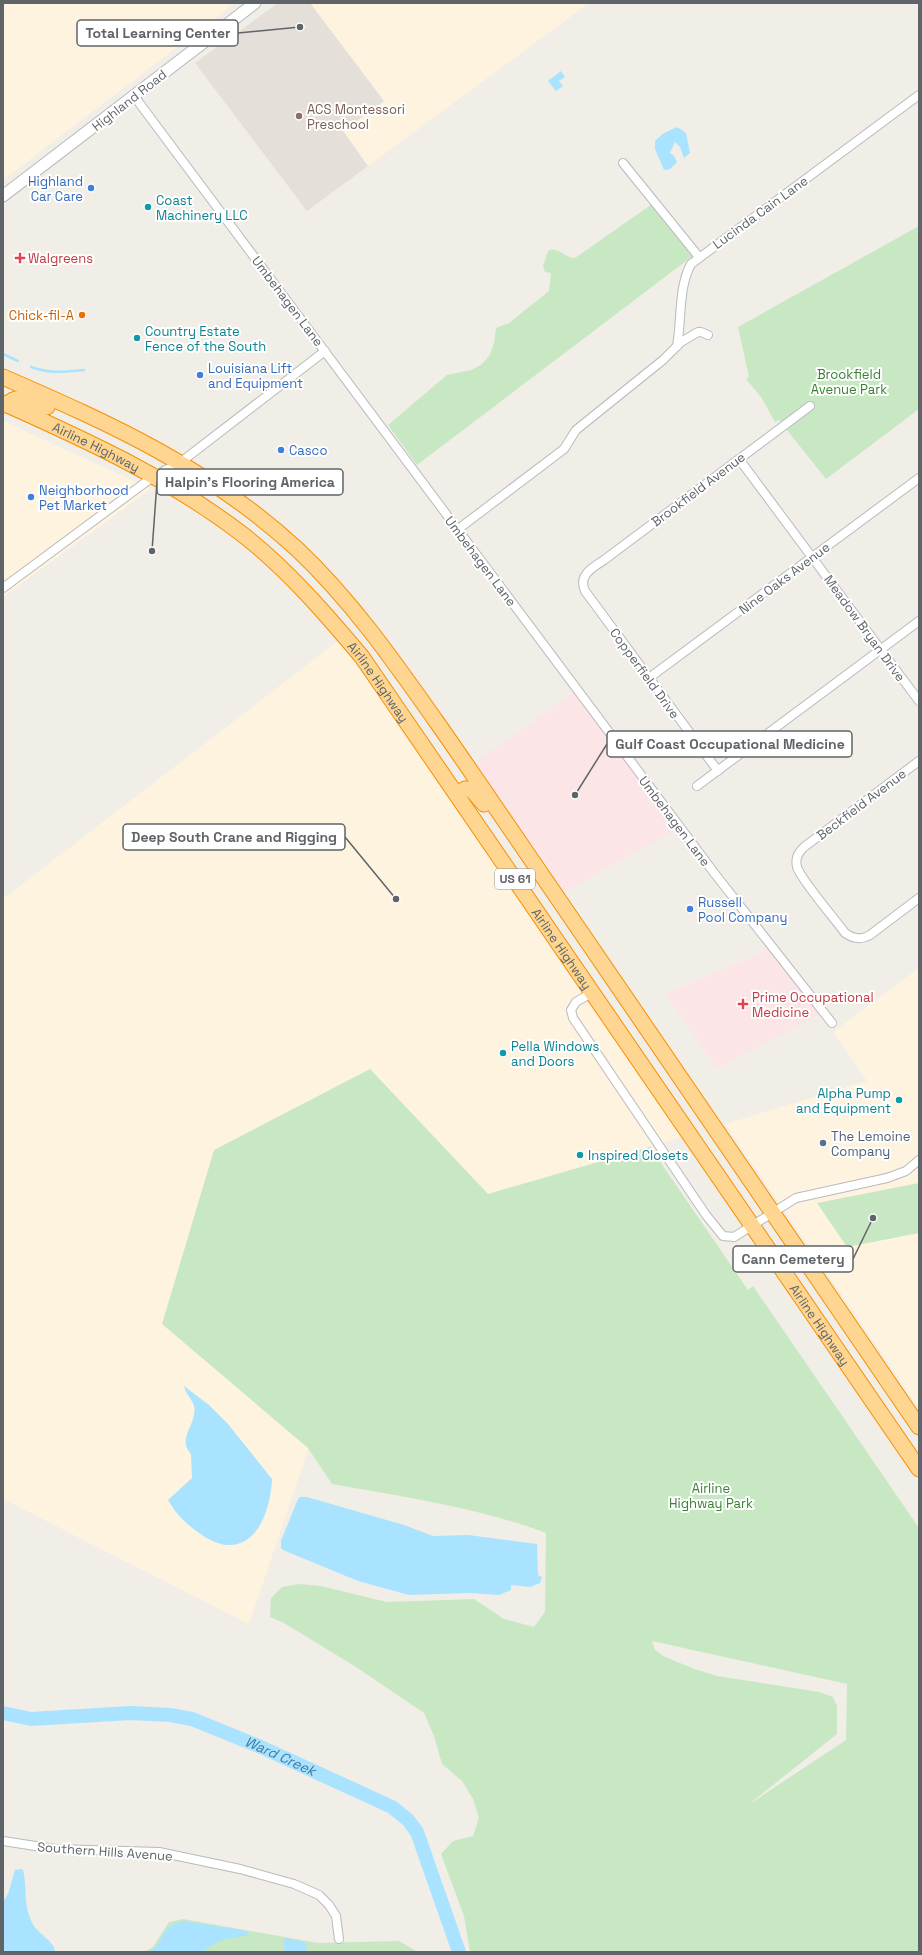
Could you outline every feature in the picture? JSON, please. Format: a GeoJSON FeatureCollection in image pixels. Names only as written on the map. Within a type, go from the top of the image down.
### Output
{"type":"FeatureCollection","features":[{"type":"Feature","properties":{"kind":"highway","name":"Airline Highway"},"geometry":{"type":"LineString","coordinates":[[3,377],[96,418],[148,443],[181,462],[237,500],[296,549],[345,598],[390,656],[919,1427]]}},
{"type":"Feature","properties":{"kind":"highway"},"geometry":{"type":"LineString","coordinates":[[5,404],[11,400],[23,398],[148,443]]}},
{"type":"Feature","properties":{"kind":"highway","name":"Airline Highway"},"geometry":{"type":"LineString","coordinates":[[5,404],[70,433],[154,476],[202,505],[242,535],[288,574],[327,615],[362,657],[457,794],[919,1469]]}},
{"type":"Feature","properties":{"kind":"highway"},"geometry":{"type":"LineString","coordinates":[[457,794],[468,789],[476,793],[540,884],[576,926]]}},
{"type":"Feature","properties":{"kind":"main road","name":"Highland Road"},"geometry":{"type":"LineString","coordinates":[[3,196],[255,3]]}},
{"type":"Feature","properties":{"kind":"street","name":"Lucinda Cain Lane"},"geometry":{"type":"LineString","coordinates":[[623,163],[699,257],[919,95]]}},
{"type":"Feature","properties":{"kind":"street","name":"Umbehagen Lane"},"geometry":{"type":"LineString","coordinates":[[134,96],[715,874],[832,1023]]}},
{"type":"Feature","properties":{"kind":"street"},"geometry":{"type":"LineString","coordinates":[[677,346],[680,329],[684,279],[691,264],[699,257]]}},
{"type":"Feature","properties":{"kind":"street"},"geometry":{"type":"LineString","coordinates":[[457,530],[564,449],[576,430],[663,360],[691,334],[702,332],[708,335]]}},
{"type":"Feature","properties":{"kind":"street"},"geometry":{"type":"LineString","coordinates":[[3,588],[154,476],[181,462],[325,351]]}},
{"type":"Feature","properties":{"kind":"street","name":"Brookfield Avenue"},"geometry":{"type":"LineString","coordinates":[[586,573],[810,406]]}},
{"type":"Feature","properties":{"kind":"street","name":"Meadow Bryan Drive"},"geometry":{"type":"LineString","coordinates":[[739,459],[919,701]]}},
{"type":"Feature","properties":{"kind":"street","name":"Nine Oaks Avenue"},"geometry":{"type":"LineString","coordinates":[[649,678],[919,478]]}},
{"type":"Feature","properties":{"kind":"street","name":"Copperfield Drive"},"geometry":{"type":"LineString","coordinates":[[586,573],[582,586],[585,592],[718,771]]}},
{"type":"Feature","properties":{"kind":"street"},"geometry":{"type":"LineString","coordinates":[[697,786],[919,621]]}},
{"type":"Feature","properties":{"kind":"street","name":"Beckfield Avenue"},"geometry":{"type":"LineString","coordinates":[[919,761],[804,847],[798,852],[796,860],[801,873],[845,933],[857,938],[864,938],[919,898]]}},
{"type":"Feature","properties":{"kind":"street"},"geometry":{"type":"LineString","coordinates":[[593,992],[576,1002],[571,1010],[573,1018],[718,1232],[729,1237],[734,1237],[796,1198],[887,1178],[906,1171],[919,1160]]}},
{"type":"Feature","properties":{"kind":"street","name":"Southern Hills Avenue"},"geometry":{"type":"LineString","coordinates":[[3,1841],[55,1849],[159,1852],[240,1869],[294,1884],[319,1895],[329,1905],[336,1916],[339,1939]]}},
{"type":"Feature","properties":{"kind":"shaded area"},"geometry":{"type":"Polygon","coordinates":[[[3,3],[235,3],[3,180],[3,3]]]}},
{"type":"Feature","properties":{"kind":"shaded area","name":"ACS Montessori Preschool"},"geometry":{"type":"Polygon","coordinates":[[[278,3],[310,3],[384,101],[343,131],[368,166],[307,211],[195,63],[278,3]]]}},
{"type":"Feature","properties":{"kind":"shaded area"},"geometry":{"type":"Polygon","coordinates":[[[310,3],[589,3],[368,166],[343,131],[384,101],[310,3]]]}},
{"type":"Feature","properties":{"kind":"shaded area"},"geometry":{"type":"Polygon","coordinates":[[[3,421],[151,489],[3,597],[3,421]]]}},
{"type":"Feature","properties":{"kind":"shaded area"},"geometry":{"type":"Polygon","coordinates":[[[338,641],[389,708],[682,1137],[488,1194],[370,1069],[309,1447],[249,1624],[3,1499],[3,899],[338,641]]]}},
{"type":"Feature","properties":{"kind":"shaded area"},"geometry":{"type":"Polygon","coordinates":[[[575,692],[678,829],[564,892],[475,762],[575,692]]]}},
{"type":"Feature","properties":{"kind":"shaded area","name":"Prime Occupational Medicine"},"geometry":{"type":"Polygon","coordinates":[[[769,949],[820,1014],[717,1069],[666,994],[769,949]]]}},
{"type":"Feature","properties":{"kind":"shaded area"},"geometry":{"type":"Polygon","coordinates":[[[919,968],[919,1408],[725,1124],[867,1081],[833,1032],[919,968]]]}},
{"type":"Feature","properties":{"kind":"green space"},"geometry":{"type":"Polygon","coordinates":[[[652,204],[694,255],[417,465],[388,425],[447,375],[471,370],[481,365],[490,355],[494,343],[496,328],[509,323],[549,291],[551,273],[545,272],[543,266],[548,251],[555,250],[575,258],[652,204]]]}},
{"type":"Feature","properties":{"kind":"green space","name":"Brookfield Avenue Park"},"geometry":{"type":"Polygon","coordinates":[[[919,226],[919,409],[826,479],[779,420],[775,422],[761,397],[746,379],[749,377],[738,327],[919,226]]]}},
{"type":"Feature","properties":{"kind":"green space","name":"Airline Highway Park"},"geometry":{"type":"Polygon","coordinates":[[[370,1069],[488,1194],[650,1147],[748,1290],[753,1286],[919,1528],[919,1952],[470,1952],[464,1916],[441,1854],[453,1841],[473,1836],[479,1818],[473,1799],[462,1781],[442,1764],[434,1736],[424,1713],[356,1667],[284,1623],[270,1617],[271,1598],[282,1587],[299,1584],[321,1586],[387,1602],[474,1599],[504,1619],[534,1627],[545,1612],[546,1533],[467,1509],[332,1484],[308,1448],[162,1324],[214,1150],[370,1069]],[[652,1641],[655,1650],[665,1657],[717,1676],[819,1692],[833,1697],[837,1706],[837,1734],[748,1805],[846,1740],[847,1684],[652,1641]]]}},
{"type":"Feature","properties":{"kind":"green space"},"geometry":{"type":"Polygon","coordinates":[[[919,1183],[919,1233],[847,1247],[817,1203],[919,1183]]]}},
{"type":"Feature","properties":{"kind":"green space"},"geometry":{"type":"Polygon","coordinates":[[[183,1919],[318,1943],[399,1941],[418,1952],[144,1952],[153,1947],[169,1922],[183,1919]]]}},
{"type":"Feature","properties":{"kind":"water"},"geometry":{"type":"Polygon","coordinates":[[[561,71],[565,77],[559,81],[563,86],[556,91],[548,81],[561,71]]]}},
{"type":"Feature","properties":{"kind":"water"},"geometry":{"type":"Polygon","coordinates":[[[677,127],[686,133],[690,153],[684,158],[680,147],[675,142],[670,153],[674,156],[677,162],[670,169],[664,170],[655,149],[655,141],[664,133],[677,127]]]}},
{"type":"Feature","properties":{"kind":"water"},"geometry":{"type":"Polygon","coordinates":[[[184,1386],[209,1405],[228,1424],[272,1479],[266,1511],[260,1524],[252,1535],[242,1542],[230,1545],[216,1542],[199,1533],[174,1510],[168,1500],[192,1478],[191,1454],[187,1448],[186,1437],[193,1419],[194,1406],[184,1386]]]}},
{"type":"Feature","properties":{"kind":"water"},"geometry":{"type":"Polygon","coordinates":[[[300,1497],[307,1497],[404,1525],[433,1536],[468,1535],[537,1544],[538,1575],[542,1577],[540,1583],[530,1587],[511,1585],[511,1590],[499,1595],[469,1593],[409,1595],[358,1581],[281,1548],[281,1541],[300,1497]]]}},
{"type":"Feature","properties":{"kind":"water"},"geometry":{"type":"Polygon","coordinates":[[[15,1870],[23,1870],[30,1918],[36,1929],[50,1941],[55,1952],[9,1952],[3,1950],[3,1902],[8,1894],[15,1870]]]}},
{"type":"Feature","properties":{"kind":"water"},"geometry":{"type":"Polygon","coordinates":[[[183,1921],[242,1930],[247,1932],[249,1935],[225,1939],[212,1945],[203,1952],[149,1952],[154,1949],[169,1927],[183,1921]]]}},
{"type":"Feature","properties":{"kind":"water"},"geometry":{"type":"Polygon","coordinates":[[[286,1938],[304,1942],[307,1945],[306,1952],[285,1952],[283,1940],[286,1938]]]}},
{"type":"Feature","properties":{"kind":"waterway"},"geometry":{"type":"LineString","coordinates":[[3,354],[18,361]]}},
{"type":"Feature","properties":{"kind":"waterway"},"geometry":{"type":"LineString","coordinates":[[31,367],[51,372],[84,370]]}},
{"type":"Feature","properties":{"kind":"waterway","name":"Ward Creek"},"geometry":{"type":"LineString","coordinates":[[3,1713],[31,1719],[130,1713],[170,1715],[192,1719],[261,1747],[392,1807],[408,1820],[417,1832],[459,1952]]}},
{"type":"Feature","properties":{"kind":"place","name":"Total Learning Center"},"geometry":{"type":"Point","coordinates":[300,27]}},
{"type":"Feature","properties":{"kind":"place","name":"ACS Montessori Preschool"},"geometry":{"type":"Point","coordinates":[299,116]}},
{"type":"Feature","properties":{"kind":"place","name":"Highland Car Care"},"geometry":{"type":"Point","coordinates":[91,188]}},
{"type":"Feature","properties":{"kind":"place","name":"Coast Machinery LLC"},"geometry":{"type":"Point","coordinates":[148,207]}},
{"type":"Feature","properties":{"kind":"place","name":"Walgreens"},"geometry":{"type":"Point","coordinates":[20,258]}},
{"type":"Feature","properties":{"kind":"place","name":"Chick-fil-A"},"geometry":{"type":"Point","coordinates":[82,315]}},
{"type":"Feature","properties":{"kind":"place","name":"Country Estate Fence of the South"},"geometry":{"type":"Point","coordinates":[137,338]}},
{"type":"Feature","properties":{"kind":"place","name":"Louisiana Lift and Equipment"},"geometry":{"type":"Point","coordinates":[200,375]}},
{"type":"Feature","properties":{"kind":"place","name":"Casco"},"geometry":{"type":"Point","coordinates":[281,450]}},
{"type":"Feature","properties":{"kind":"place","name":"Neighborhood Pet Market"},"geometry":{"type":"Point","coordinates":[31,497]}},
{"type":"Feature","properties":{"kind":"place","name":"Halpin's Flooring America"},"geometry":{"type":"Point","coordinates":[152,551]}},
{"type":"Feature","properties":{"kind":"place","name":"Gulf Coast Occupational Medicine"},"geometry":{"type":"Point","coordinates":[575,795]}},
{"type":"Feature","properties":{"kind":"place","name":"Deep South Crane and Rigging"},"geometry":{"type":"Point","coordinates":[396,899]}},
{"type":"Feature","properties":{"kind":"place","name":"Russell Pool Company"},"geometry":{"type":"Point","coordinates":[690,909]}},
{"type":"Feature","properties":{"kind":"place","name":"Prime Occupational Medicine"},"geometry":{"type":"Point","coordinates":[743,1004]}},
{"type":"Feature","properties":{"kind":"place","name":"Pella Windows and Doors"},"geometry":{"type":"Point","coordinates":[503,1053]}},
{"type":"Feature","properties":{"kind":"place","name":"Alpha Pump and Equipment"},"geometry":{"type":"Point","coordinates":[899,1100]}},
{"type":"Feature","properties":{"kind":"place","name":"The Lemoine Company"},"geometry":{"type":"Point","coordinates":[823,1143]}},
{"type":"Feature","properties":{"kind":"place","name":"Inspired Closets"},"geometry":{"type":"Point","coordinates":[580,1155]}},
{"type":"Feature","properties":{"kind":"place","name":"Cann Cemetery"},"geometry":{"type":"Point","coordinates":[873,1218]}}]}
